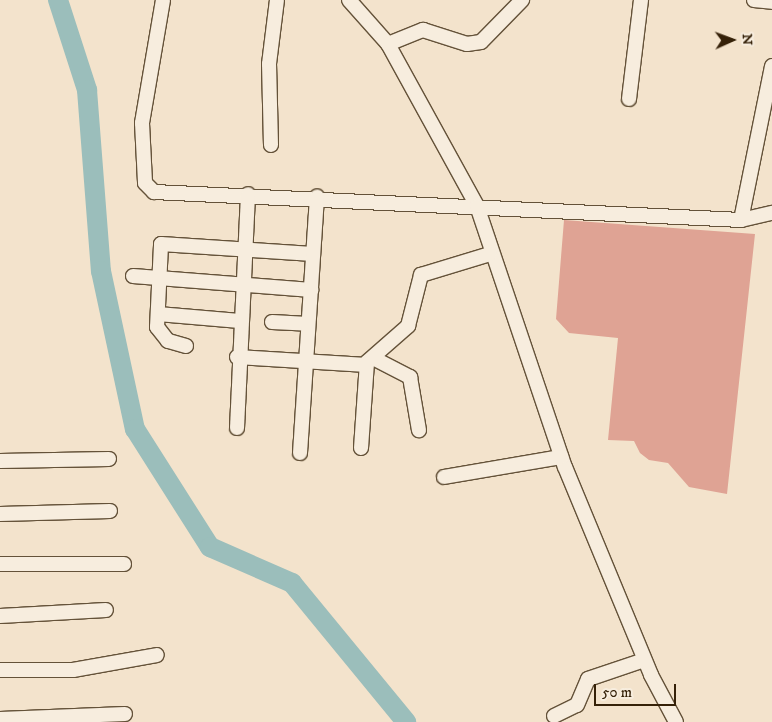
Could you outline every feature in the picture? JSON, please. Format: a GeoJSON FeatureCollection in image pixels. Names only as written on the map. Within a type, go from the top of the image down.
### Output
{"type":"FeatureCollection","features":[{"type":"Feature","properties":{"kind":"street"},"geometry":{"type":"LineString","coordinates":[[163,0],[142,123],[146,187],[154,192],[317,197],[741,220],[772,213]]}},
{"type":"Feature","properties":{"kind":"street"},"geometry":{"type":"LineString","coordinates":[[271,145],[269,64],[277,0]]}},
{"type":"Feature","properties":{"kind":"street"},"geometry":{"type":"LineString","coordinates":[[349,0],[388,44],[476,206],[490,254],[561,457],[644,660],[675,720],[660,722]]}},
{"type":"Feature","properties":{"kind":"street"},"geometry":{"type":"LineString","coordinates":[[388,44],[423,30],[467,44],[481,42],[522,0]]}},
{"type":"Feature","properties":{"kind":"street"},"geometry":{"type":"LineString","coordinates":[[629,99],[641,0]]}},
{"type":"Feature","properties":{"kind":"street"},"geometry":{"type":"LineString","coordinates":[[754,0],[772,2]]}},
{"type":"Feature","properties":{"kind":"street"},"geometry":{"type":"LineString","coordinates":[[741,220],[772,66]]}},
{"type":"Feature","properties":{"kind":"street"},"geometry":{"type":"LineString","coordinates":[[237,428],[237,357],[248,194]]}},
{"type":"Feature","properties":{"kind":"street"},"geometry":{"type":"LineString","coordinates":[[300,453],[317,197]]}},
{"type":"Feature","properties":{"kind":"street"},"geometry":{"type":"LineString","coordinates":[[186,346],[161,335],[158,314],[161,244],[313,254]]}},
{"type":"Feature","properties":{"kind":"street"},"geometry":{"type":"LineString","coordinates":[[361,448],[370,361],[408,326],[421,275],[490,254]]}},
{"type":"Feature","properties":{"kind":"street"},"geometry":{"type":"LineString","coordinates":[[133,276],[311,290]]}},
{"type":"Feature","properties":{"kind":"street"},"geometry":{"type":"LineString","coordinates":[[158,314],[240,321]]}},
{"type":"Feature","properties":{"kind":"street"},"geometry":{"type":"LineString","coordinates":[[272,322],[308,324]]}},
{"type":"Feature","properties":{"kind":"street"},"geometry":{"type":"LineString","coordinates":[[237,357],[370,361],[410,377],[418,430]]}},
{"type":"Feature","properties":{"kind":"street"},"geometry":{"type":"LineString","coordinates":[[444,477],[561,457]]}},
{"type":"Feature","properties":{"kind":"street"},"geometry":{"type":"LineString","coordinates":[[0,461],[109,459]]}},
{"type":"Feature","properties":{"kind":"street"},"geometry":{"type":"LineString","coordinates":[[0,514],[110,511]]}},
{"type":"Feature","properties":{"kind":"street"},"geometry":{"type":"LineString","coordinates":[[0,564],[124,564]]}},
{"type":"Feature","properties":{"kind":"street"},"geometry":{"type":"LineString","coordinates":[[0,616],[106,610]]}},
{"type":"Feature","properties":{"kind":"street"},"geometry":{"type":"LineString","coordinates":[[0,670],[74,670],[157,655]]}},
{"type":"Feature","properties":{"kind":"street"},"geometry":{"type":"LineString","coordinates":[[554,716],[577,705],[588,679],[644,660]]}},
{"type":"Feature","properties":{"kind":"street"},"geometry":{"type":"LineString","coordinates":[[0,719],[125,714]]}},
{"type":"Feature","properties":{"kind":"building"},"geometry":{"type":"Polygon","coordinates":[[[564,220],[755,234],[727,494],[689,487],[668,463],[649,460],[640,453],[634,441],[608,440],[618,338],[569,333],[556,319],[564,220]]]}},
{"type":"Feature","properties":{"kind":"waterway"},"geometry":{"type":"LineString","coordinates":[[58,0],[87,90],[101,271],[135,429],[210,547],[292,583],[406,722]]}}]}
